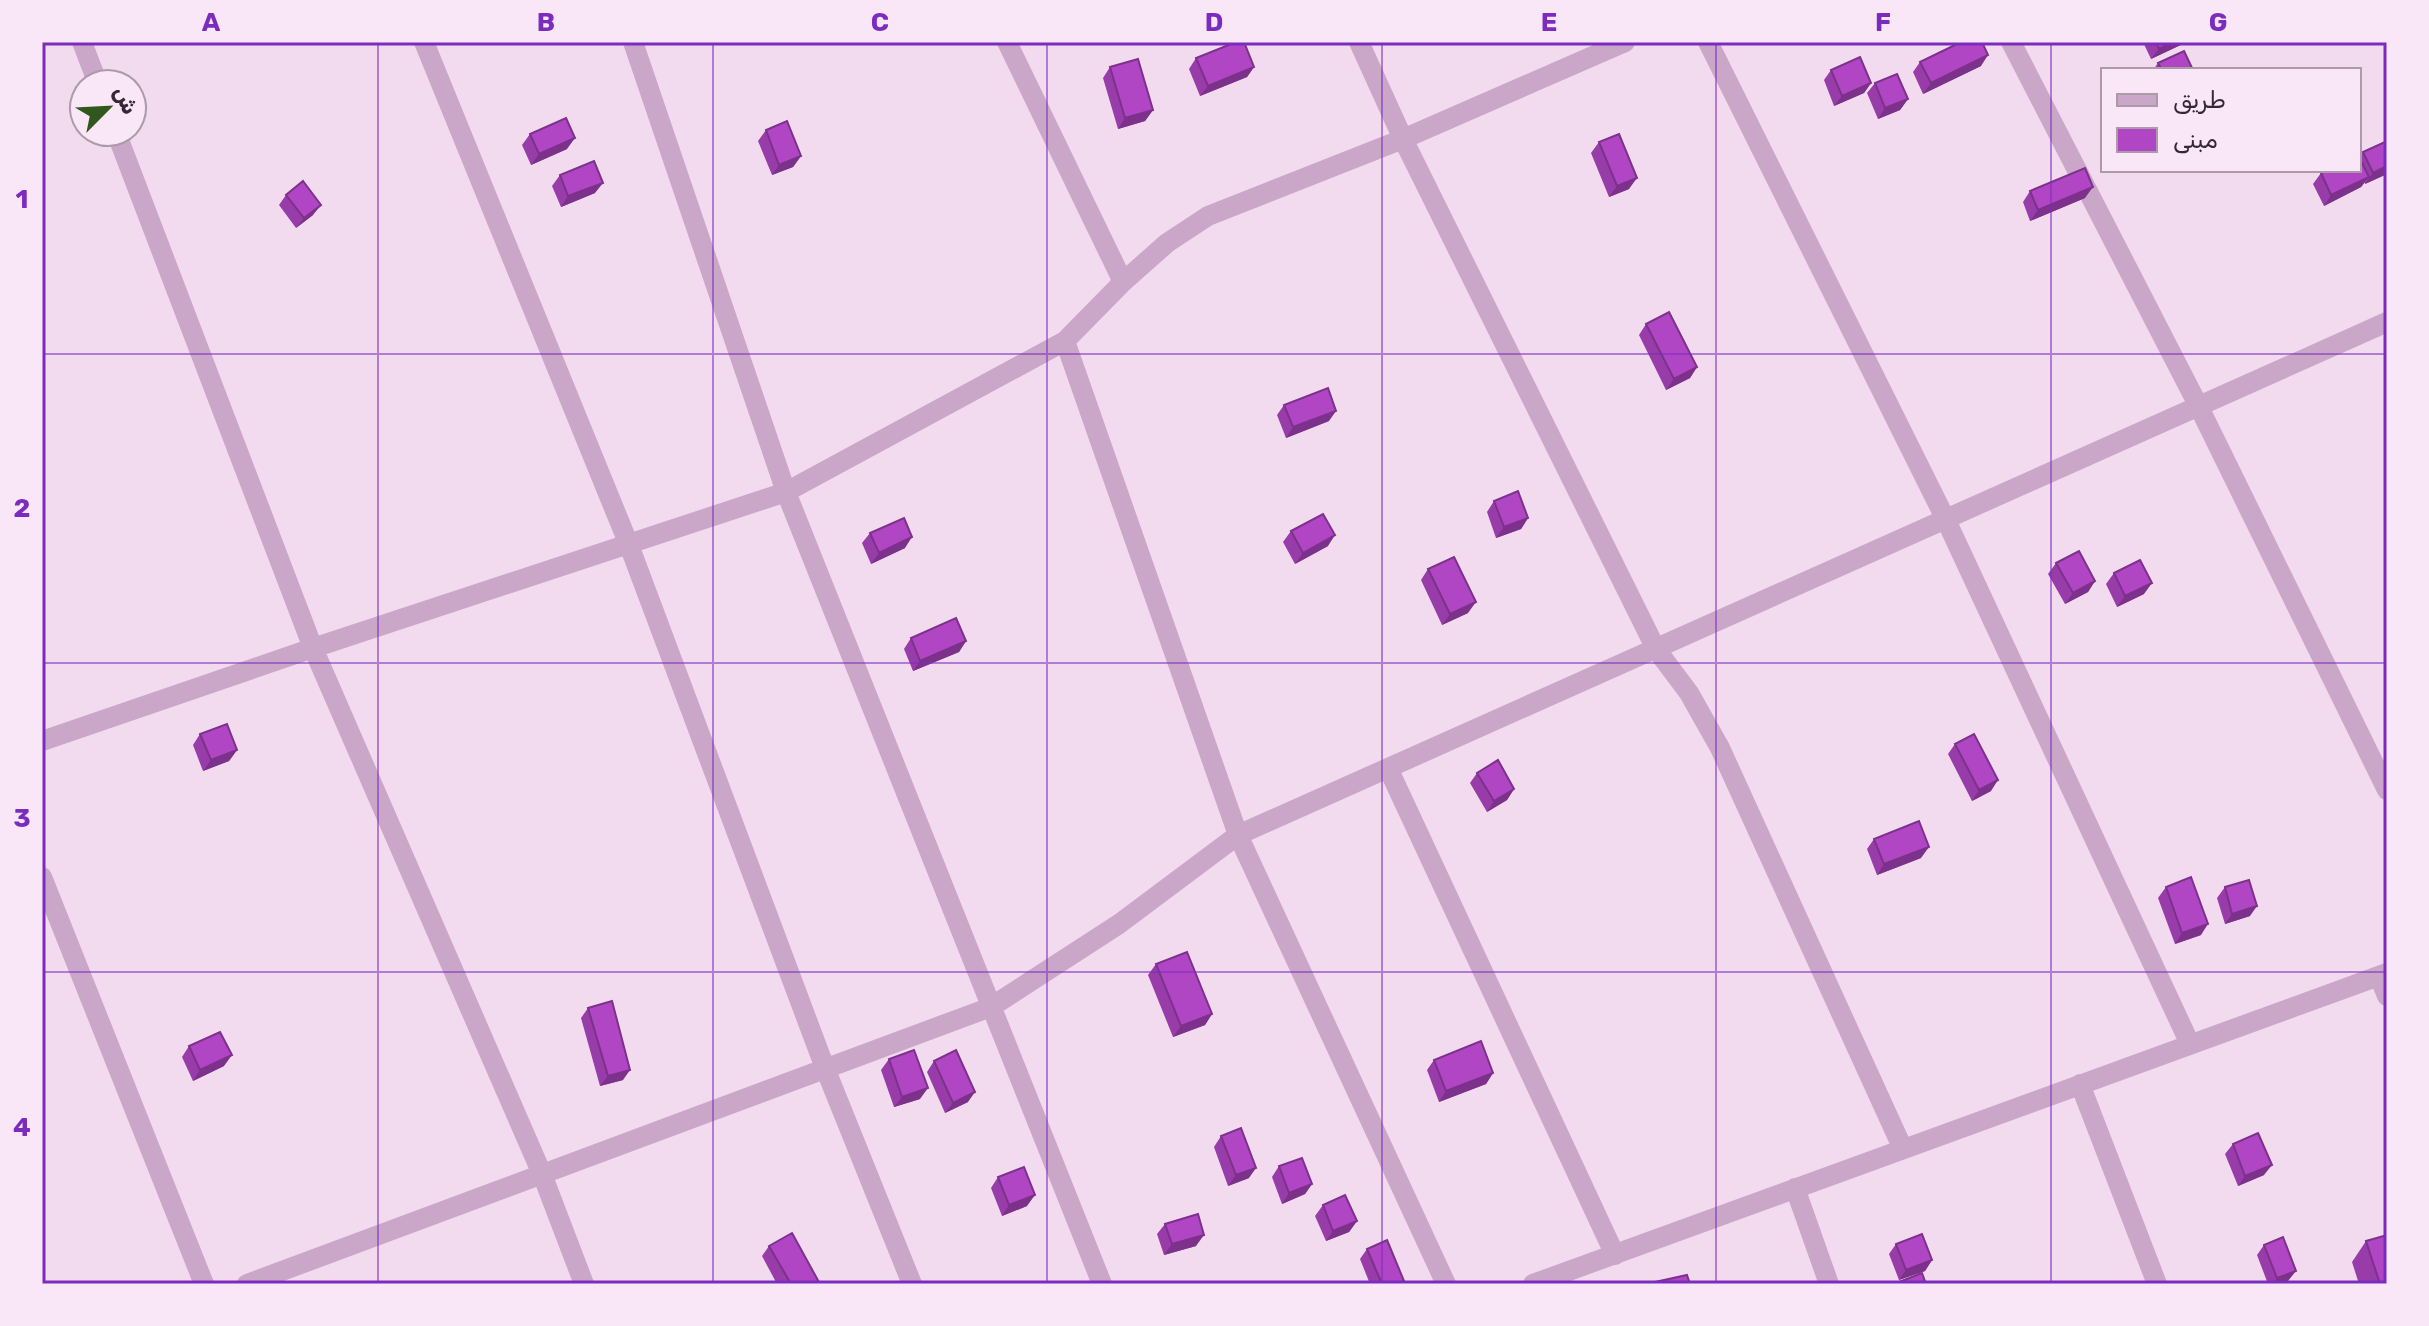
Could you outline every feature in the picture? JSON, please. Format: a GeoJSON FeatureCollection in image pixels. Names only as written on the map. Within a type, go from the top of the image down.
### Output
{"type":"FeatureCollection","features":[{"type":"Feature","properties":{"kind":"street"},"geometry":{"type":"LineString","coordinates":[[82,42],[92,68]]}},
{"type":"Feature","properties":{"kind":"street"},"geometry":{"type":"LineString","coordinates":[[424,42],[629,545],[825,1068],[912,1284]]}},
{"type":"Feature","properties":{"kind":"street"},"geometry":{"type":"LineString","coordinates":[[633,42],[786,492],[1102,1284]]}},
{"type":"Feature","properties":{"kind":"street"},"geometry":{"type":"LineString","coordinates":[[1007,42],[1123,282]]}},
{"type":"Feature","properties":{"kind":"street"},"geometry":{"type":"LineString","coordinates":[[1359,42],[1403,139],[1656,649],[1689,693],[1720,748],[1903,1149]]}},
{"type":"Feature","properties":{"kind":"street"},"geometry":{"type":"LineString","coordinates":[[42,741],[786,492],[1065,341],[1167,243],[1208,216],[1403,139],[1625,42]]}},
{"type":"Feature","properties":{"kind":"street"},"geometry":{"type":"LineString","coordinates":[[1708,42],[1946,520],[2190,1044]]}},
{"type":"Feature","properties":{"kind":"street"},"geometry":{"type":"LineString","coordinates":[[2011,42],[2198,405],[2387,790]]}},
{"type":"Feature","properties":{"kind":"street"},"geometry":{"type":"LineString","coordinates":[[122,148],[313,648],[542,1174],[584,1284]]}},
{"type":"Feature","properties":{"kind":"street"},"geometry":{"type":"LineString","coordinates":[[247,1284],[991,1007],[1119,924],[1238,835],[2387,322]]}},
{"type":"Feature","properties":{"kind":"street"},"geometry":{"type":"LineString","coordinates":[[1065,341],[1238,835],[1446,1284]]}},
{"type":"Feature","properties":{"kind":"street"},"geometry":{"type":"LineString","coordinates":[[1388,768],[1615,1255]]}},
{"type":"Feature","properties":{"kind":"street"},"geometry":{"type":"LineString","coordinates":[[42,877],[204,1284]]}},
{"type":"Feature","properties":{"kind":"street"},"geometry":{"type":"LineString","coordinates":[[1533,1284],[2383,974],[2387,996]]}},
{"type":"Feature","properties":{"kind":"street"},"geometry":{"type":"LineString","coordinates":[[2080,1084],[2157,1284]]}},
{"type":"Feature","properties":{"kind":"street"},"geometry":{"type":"LineString","coordinates":[[1795,1188],[1829,1284]]}},
{"type":"Feature","properties":{"kind":"building"},"geometry":{"type":"Polygon","coordinates":[[[1236,42],[1244,42],[1254,67],[1208,86],[1196,58],[1236,42]]]}},
{"type":"Feature","properties":{"kind":"building"},"geometry":{"type":"Polygon","coordinates":[[[1961,42],[1982,42],[1988,55],[1931,83],[1920,62],[1961,42]]]}},
{"type":"Feature","properties":{"kind":"building"},"geometry":{"type":"Polygon","coordinates":[[[2156,42],[2172,42],[2159,49],[2156,42]]]}},
{"type":"Feature","properties":{"kind":"building"},"geometry":{"type":"Polygon","coordinates":[[[2184,51],[2192,68],[2161,68],[2158,63],[2184,51]]]}},
{"type":"Feature","properties":{"kind":"building"},"geometry":{"type":"Polygon","coordinates":[[[1860,57],[1871,83],[1842,96],[1831,70],[1860,57]]]}},
{"type":"Feature","properties":{"kind":"building"},"geometry":{"type":"Polygon","coordinates":[[[1138,59],[1153,110],[1125,118],[1110,67],[1138,59]]]}},
{"type":"Feature","properties":{"kind":"building"},"geometry":{"type":"Polygon","coordinates":[[[1897,74],[1908,99],[1885,108],[1875,83],[1897,74]]]}},
{"type":"Feature","properties":{"kind":"building"},"geometry":{"type":"Polygon","coordinates":[[[566,118],[575,138],[539,154],[530,134],[566,118]]]}},
{"type":"Feature","properties":{"kind":"building"},"geometry":{"type":"Polygon","coordinates":[[[787,121],[801,156],[779,165],[766,130],[787,121]]]}},
{"type":"Feature","properties":{"kind":"building"},"geometry":{"type":"Polygon","coordinates":[[[1619,134],[1637,178],[1617,186],[1599,142],[1619,134]]]}},
{"type":"Feature","properties":{"kind":"building"},"geometry":{"type":"Polygon","coordinates":[[[2387,141],[2387,166],[2373,173],[2363,152],[2387,141]]]}},
{"type":"Feature","properties":{"kind":"building"},"geometry":{"type":"Polygon","coordinates":[[[594,161],[603,183],[568,196],[560,175],[594,161]]]}},
{"type":"Feature","properties":{"kind":"building"},"geometry":{"type":"Polygon","coordinates":[[[2361,161],[2369,177],[2331,195],[2321,173],[2361,172],[2361,161]]]}},
{"type":"Feature","properties":{"kind":"building"},"geometry":{"type":"Polygon","coordinates":[[[2085,168],[2093,187],[2038,210],[2030,191],[2085,168]]]}},
{"type":"Feature","properties":{"kind":"building"},"geometry":{"type":"Polygon","coordinates":[[[303,181],[321,205],[304,218],[286,195],[303,181]]]}},
{"type":"Feature","properties":{"kind":"building"},"geometry":{"type":"Polygon","coordinates":[[[1669,312],[1697,367],[1674,379],[1646,324],[1669,312]]]}},
{"type":"Feature","properties":{"kind":"building"},"geometry":{"type":"Polygon","coordinates":[[[1328,388],[1336,411],[1293,427],[1284,405],[1328,388]]]}},
{"type":"Feature","properties":{"kind":"building"},"geometry":{"type":"Polygon","coordinates":[[[1518,491],[1528,518],[1504,527],[1494,501],[1518,491]]]}},
{"type":"Feature","properties":{"kind":"building"},"geometry":{"type":"Polygon","coordinates":[[[1323,514],[1335,535],[1303,553],[1291,531],[1323,514]]]}},
{"type":"Feature","properties":{"kind":"building"},"geometry":{"type":"Polygon","coordinates":[[[904,518],[912,537],[879,553],[870,533],[904,518]]]}},
{"type":"Feature","properties":{"kind":"building"},"geometry":{"type":"Polygon","coordinates":[[[2079,551],[2095,581],[2073,593],[2056,563],[2079,551]]]}},
{"type":"Feature","properties":{"kind":"building"},"geometry":{"type":"Polygon","coordinates":[[[1454,557],[1476,602],[1450,614],[1428,569],[1454,557]]]}},
{"type":"Feature","properties":{"kind":"building"},"geometry":{"type":"Polygon","coordinates":[[[2140,560],[2152,583],[2125,596],[2114,573],[2140,560]]]}},
{"type":"Feature","properties":{"kind":"building"},"geometry":{"type":"Polygon","coordinates":[[[956,618],[966,641],[920,661],[911,638],[956,618]]]}},
{"type":"Feature","properties":{"kind":"building"},"geometry":{"type":"Polygon","coordinates":[[[227,724],[237,750],[211,760],[200,734],[227,724]]]}},
{"type":"Feature","properties":{"kind":"building"},"geometry":{"type":"Polygon","coordinates":[[[1974,734],[1998,780],[1979,790],[1955,744],[1974,734]]]}},
{"type":"Feature","properties":{"kind":"building"},"geometry":{"type":"Polygon","coordinates":[[[1498,760],[1514,789],[1494,801],[1477,773],[1498,760]]]}},
{"type":"Feature","properties":{"kind":"building"},"geometry":{"type":"Polygon","coordinates":[[[1919,821],[1929,847],[1884,864],[1874,839],[1919,821]]]}},
{"type":"Feature","properties":{"kind":"building"},"geometry":{"type":"Polygon","coordinates":[[[2191,877],[2208,924],[2182,933],[2166,887],[2191,877]]]}},
{"type":"Feature","properties":{"kind":"building"},"geometry":{"type":"Polygon","coordinates":[[[2249,880],[2257,906],[2232,914],[2225,887],[2249,880]]]}},
{"type":"Feature","properties":{"kind":"building"},"geometry":{"type":"Polygon","coordinates":[[[1187,952],[1212,1014],[1181,1026],[1156,964],[1187,952]]]}},
{"type":"Feature","properties":{"kind":"building"},"geometry":{"type":"Polygon","coordinates":[[[612,1001],[630,1070],[608,1076],[588,1008],[612,1001]]]}},
{"type":"Feature","properties":{"kind":"building"},"geometry":{"type":"Polygon","coordinates":[[[220,1032],[232,1055],[200,1070],[189,1046],[220,1032]]]}},
{"type":"Feature","properties":{"kind":"building"},"geometry":{"type":"Polygon","coordinates":[[[1481,1041],[1493,1073],[1446,1091],[1434,1060],[1481,1041]]]}},
{"type":"Feature","properties":{"kind":"building"},"geometry":{"type":"Polygon","coordinates":[[[914,1050],[928,1088],[902,1097],[889,1059],[914,1050]]]}},
{"type":"Feature","properties":{"kind":"building"},"geometry":{"type":"Polygon","coordinates":[[[956,1050],[975,1092],[953,1103],[934,1061],[956,1050]]]}},
{"type":"Feature","properties":{"kind":"building"},"geometry":{"type":"Polygon","coordinates":[[[1241,1128],[1256,1168],[1236,1175],[1221,1136],[1241,1128]]]}},
{"type":"Feature","properties":{"kind":"building"},"geometry":{"type":"Polygon","coordinates":[[[2258,1133],[2272,1165],[2245,1176],[2233,1144],[2258,1133]]]}},
{"type":"Feature","properties":{"kind":"building"},"geometry":{"type":"Polygon","coordinates":[[[1302,1158],[1312,1184],[1289,1193],[1279,1166],[1302,1158]]]}},
{"type":"Feature","properties":{"kind":"building"},"geometry":{"type":"Polygon","coordinates":[[[1024,1167],[1035,1195],[1009,1205],[998,1177],[1024,1167]]]}},
{"type":"Feature","properties":{"kind":"building"},"geometry":{"type":"Polygon","coordinates":[[[1345,1195],[1357,1221],[1333,1231],[1323,1205],[1345,1195]]]}},
{"type":"Feature","properties":{"kind":"building"},"geometry":{"type":"Polygon","coordinates":[[[1198,1214],[1204,1235],[1172,1244],[1165,1224],[1198,1214]]]}},
{"type":"Feature","properties":{"kind":"building"},"geometry":{"type":"Polygon","coordinates":[[[792,1233],[820,1284],[791,1284],[769,1246],[792,1233]]]}},
{"type":"Feature","properties":{"kind":"building"},"geometry":{"type":"Polygon","coordinates":[[[1922,1234],[1932,1260],[1906,1270],[1896,1244],[1922,1234]]]}},
{"type":"Feature","properties":{"kind":"building"},"geometry":{"type":"Polygon","coordinates":[[[2387,1235],[2387,1284],[2380,1284],[2366,1241],[2387,1235]]]}},
{"type":"Feature","properties":{"kind":"building"},"geometry":{"type":"Polygon","coordinates":[[[2283,1237],[2296,1271],[2277,1278],[2264,1245],[2283,1237]]]}},
{"type":"Feature","properties":{"kind":"building"},"geometry":{"type":"Polygon","coordinates":[[[1387,1240],[1404,1281],[1396,1284],[1382,1284],[1367,1249],[1387,1240]]]}},
{"type":"Feature","properties":{"kind":"building"},"geometry":{"type":"Polygon","coordinates":[[[1922,1273],[1926,1284],[1894,1284],[1922,1273]]]}},
{"type":"Feature","properties":{"kind":"building"},"geometry":{"type":"Polygon","coordinates":[[[1687,1275],[1690,1284],[1655,1282],[1687,1275]]]}}]}
